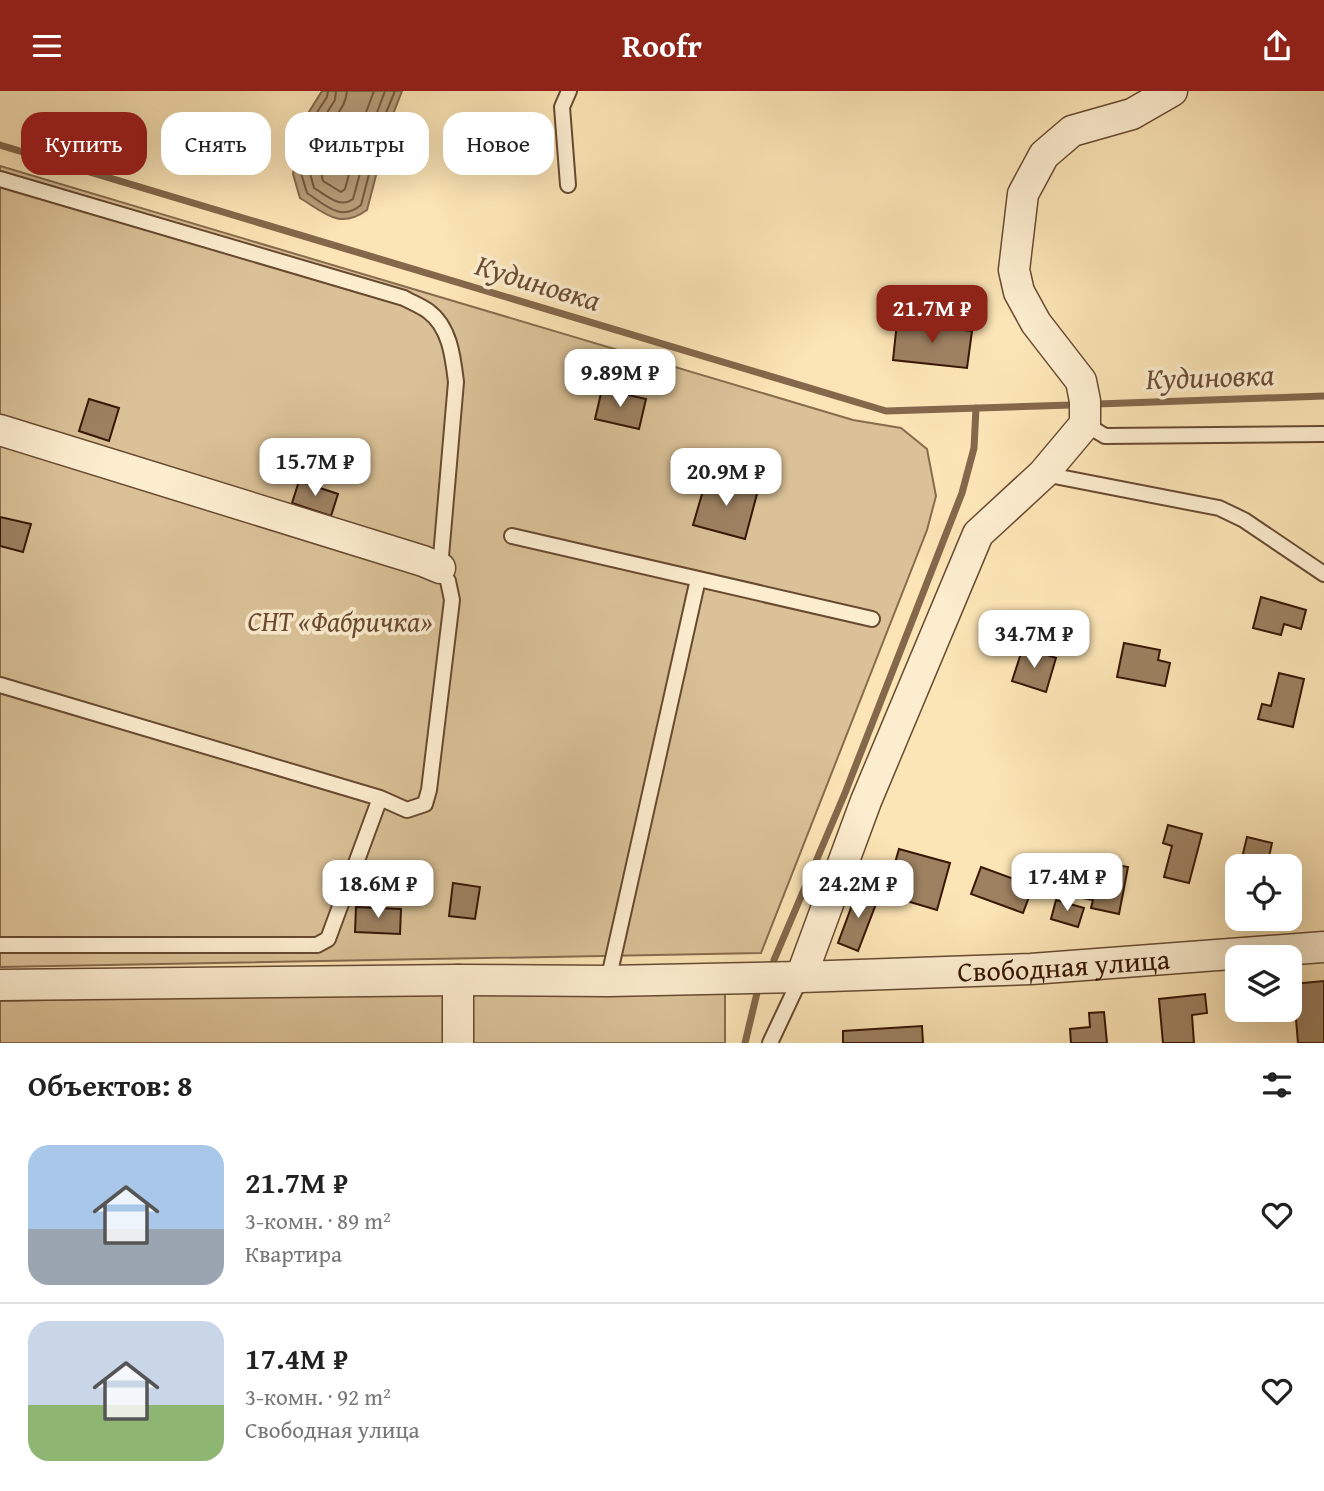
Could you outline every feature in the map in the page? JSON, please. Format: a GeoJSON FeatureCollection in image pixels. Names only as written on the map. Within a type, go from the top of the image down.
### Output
{"type":"FeatureCollection","features":[{"type":"Feature","properties":{"kind":"street"},"geometry":{"type":"LineString","coordinates":[[801,977],[866,801],[978,534],[1043,474],[1085,424],[1085,401],[1081,381],[1035,323],[1019,292],[1014,270],[1023,194],[1044,155],[1072,131],[1132,114],[1172,91]]}},
{"type":"Feature","properties":{"kind":"street"},"geometry":{"type":"LineString","coordinates":[[0,430],[440,568]]}},
{"type":"Feature","properties":{"kind":"street","name":"Свободная улица"},"geometry":{"type":"LineString","coordinates":[[0,985],[801,977],[1031,969],[1324,947]]}},
{"type":"Feature","properties":{"kind":"street"},"geometry":{"type":"LineString","coordinates":[[458,980],[458,1043]]}},
{"type":"Feature","properties":{"kind":"lane"},"geometry":{"type":"LineString","coordinates":[[568,185],[562,107],[569,91]]}},
{"type":"Feature","properties":{"kind":"lane"},"geometry":{"type":"LineString","coordinates":[[0,179],[404,298],[430,312],[446,333],[456,382],[440,568],[448,581],[452,600],[429,790],[425,804],[407,810],[380,798],[0,685]]}},
{"type":"Feature","properties":{"kind":"lane"},"geometry":{"type":"LineString","coordinates":[[1085,424],[1105,436],[1324,434]]}},
{"type":"Feature","properties":{"kind":"lane"},"geometry":{"type":"LineString","coordinates":[[1043,474],[1219,507],[1244,520],[1324,574]]}},
{"type":"Feature","properties":{"kind":"lane"},"geometry":{"type":"LineString","coordinates":[[512,536],[872,619]]}},
{"type":"Feature","properties":{"kind":"lane"},"geometry":{"type":"LineString","coordinates":[[608,981],[698,579]]}},
{"type":"Feature","properties":{"kind":"lane"},"geometry":{"type":"LineString","coordinates":[[0,945],[317,945],[328,939],[380,798]]}},
{"type":"Feature","properties":{"kind":"lane"},"geometry":{"type":"LineString","coordinates":[[770,1043],[801,977]]}},
{"type":"Feature","properties":{"kind":"green space","name":"СНТ «Фабричка»"},"geometry":{"type":"Polygon","coordinates":[[[0,166],[21,172],[21,175],[30,175],[853,420],[901,428],[927,449],[936,496],[927,530],[761,953],[0,967],[0,166]]]}},
{"type":"Feature","properties":{"kind":"green space"},"geometry":{"type":"Polygon","coordinates":[[[444,991],[443,1028],[458,1029],[471,991],[725,991],[725,1043],[0,1043],[0,1001],[444,991]]]}},
{"type":"Feature","properties":{"kind":"water"},"geometry":{"type":"Polygon","coordinates":[[[322,91],[402,91],[394,112],[309,112],[322,91]]]}},
{"type":"Feature","properties":{"kind":"water"},"geometry":{"type":"Polygon","coordinates":[[[293,175],[376,175],[367,210],[348,219],[325,214],[300,198],[293,175]]]}},
{"type":"Feature","properties":{"kind":"building"},"geometry":{"type":"Polygon","coordinates":[[[897,322],[972,331],[967,368],[893,360],[897,322]]]}},
{"type":"Feature","properties":{"kind":"building"},"geometry":{"type":"Polygon","coordinates":[[[602,389],[646,399],[639,429],[595,419],[602,389]]]}},
{"type":"Feature","properties":{"kind":"building"},"geometry":{"type":"Polygon","coordinates":[[[89,399],[119,408],[109,441],[79,431],[89,399]]]}},
{"type":"Feature","properties":{"kind":"building"},"geometry":{"type":"Polygon","coordinates":[[[707,477],[758,490],[745,539],[693,525],[707,477]]]}},
{"type":"Feature","properties":{"kind":"building"},"geometry":{"type":"Polygon","coordinates":[[[299,481],[338,494],[331,516],[292,503],[299,481]]]}},
{"type":"Feature","properties":{"kind":"building"},"geometry":{"type":"Polygon","coordinates":[[[0,517],[31,524],[23,552],[0,546],[0,517]]]}},
{"type":"Feature","properties":{"kind":"building"},"geometry":{"type":"Polygon","coordinates":[[[1261,597],[1306,610],[1301,629],[1284,624],[1281,635],[1253,628],[1261,597]]]}},
{"type":"Feature","properties":{"kind":"building"},"geometry":{"type":"Polygon","coordinates":[[[1124,643],[1160,650],[1158,660],[1170,663],[1165,686],[1117,677],[1124,643]]]}},
{"type":"Feature","properties":{"kind":"building"},"geometry":{"type":"Polygon","coordinates":[[[1023,647],[1056,658],[1046,692],[1012,681],[1023,647]]]}},
{"type":"Feature","properties":{"kind":"building"},"geometry":{"type":"Polygon","coordinates":[[[1279,673],[1304,679],[1293,727],[1258,719],[1262,704],[1271,706],[1279,673]]]}},
{"type":"Feature","properties":{"kind":"building"},"geometry":{"type":"Polygon","coordinates":[[[1168,825],[1202,834],[1189,883],[1164,877],[1172,846],[1163,843],[1168,825]]]}},
{"type":"Feature","properties":{"kind":"building"},"geometry":{"type":"Polygon","coordinates":[[[1247,837],[1272,843],[1270,854],[1243,854],[1247,837]]]}},
{"type":"Feature","properties":{"kind":"building"},"geometry":{"type":"Polygon","coordinates":[[[899,849],[950,863],[937,910],[900,899],[904,884],[890,880],[899,849]]]}},
{"type":"Feature","properties":{"kind":"building"},"geometry":{"type":"Polygon","coordinates":[[[1089,860],[1128,867],[1119,914],[1091,908],[1093,900],[1082,898],[1089,860]]]}},
{"type":"Feature","properties":{"kind":"building"},"geometry":{"type":"Polygon","coordinates":[[[981,867],[1033,886],[1023,913],[971,894],[981,867]]]}},
{"type":"Feature","properties":{"kind":"building"},"geometry":{"type":"Polygon","coordinates":[[[453,883],[480,887],[475,919],[449,916],[453,883]]]}},
{"type":"Feature","properties":{"kind":"building"},"geometry":{"type":"Polygon","coordinates":[[[858,889],[879,896],[858,951],[838,943],[858,889]]]}},
{"type":"Feature","properties":{"kind":"building"},"geometry":{"type":"Polygon","coordinates":[[[1056,900],[1084,908],[1078,927],[1051,919],[1056,900]]]}},
{"type":"Feature","properties":{"kind":"building"},"geometry":{"type":"Polygon","coordinates":[[[356,907],[401,909],[400,934],[355,932],[356,907]]]}},
{"type":"Feature","properties":{"kind":"building"},"geometry":{"type":"Polygon","coordinates":[[[1324,981],[1324,1043],[1298,1043],[1296,1022],[1302,1022],[1302,983],[1324,981]]]}},
{"type":"Feature","properties":{"kind":"building"},"geometry":{"type":"Polygon","coordinates":[[[1205,994],[1207,1013],[1192,1015],[1194,1043],[1163,1043],[1159,999],[1205,994]]]}},
{"type":"Feature","properties":{"kind":"building"},"geometry":{"type":"Polygon","coordinates":[[[1104,1012],[1107,1043],[1071,1043],[1070,1029],[1090,1027],[1089,1013],[1104,1012]]]}},
{"type":"Feature","properties":{"kind":"building"},"geometry":{"type":"Polygon","coordinates":[[[922,1026],[923,1043],[843,1043],[843,1031],[922,1026]]]}},
{"type":"Feature","properties":{"kind":"waterway","name":"Кудиновка"},"geometry":{"type":"LineString","coordinates":[[0,145],[886,411],[1071,405]]}},
{"type":"Feature","properties":{"kind":"waterway","name":"Кудиновка"},"geometry":{"type":"LineString","coordinates":[[1098,404],[1324,396]]}},
{"type":"Feature","properties":{"kind":"waterway"},"geometry":{"type":"LineString","coordinates":[[774,960],[845,793],[962,493],[974,448],[976,408]]}},
{"type":"Feature","properties":{"kind":"waterway"},"geometry":{"type":"LineString","coordinates":[[745,1043],[757,993]]}}]}
